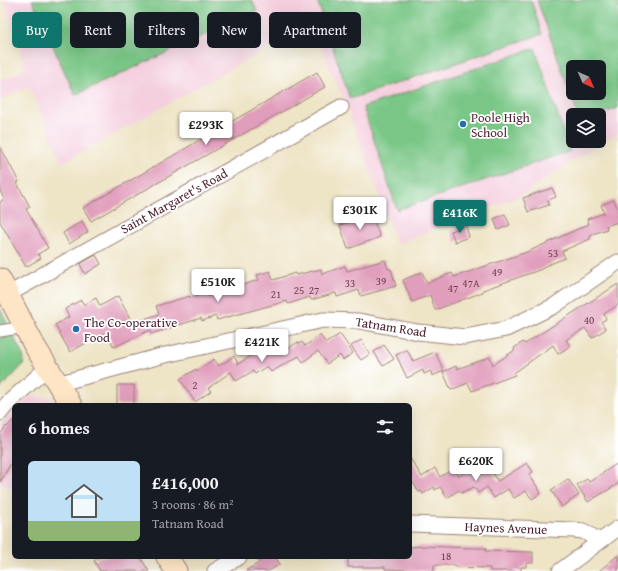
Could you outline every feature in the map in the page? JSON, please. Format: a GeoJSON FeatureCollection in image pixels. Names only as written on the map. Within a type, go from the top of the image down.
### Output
{"type":"FeatureCollection","features":[{"type":"Feature","properties":{"kind":"main road"},"geometry":{"type":"LineString","coordinates":[[4,287],[52,376],[69,403]]}},
{"type":"Feature","properties":{"kind":"main road"},"geometry":{"type":"LineString","coordinates":[[169,559],[176,571]]}},
{"type":"Feature","properties":{"kind":"street","name":"Saint Margaret's Road"},"geometry":{"type":"LineString","coordinates":[[4,287],[341,107]]}},
{"type":"Feature","properties":{"kind":"street","name":"Tatnam Road"},"geometry":{"type":"LineString","coordinates":[[52,376],[161,356],[323,320],[359,321],[418,332],[465,337],[506,329],[554,306],[618,262]]}},
{"type":"Feature","properties":{"kind":"street"},"geometry":{"type":"LineString","coordinates":[[0,331],[25,326]]}},
{"type":"Feature","properties":{"kind":"street"},"geometry":{"type":"LineString","coordinates":[[0,413],[8,403],[52,376]]}},
{"type":"Feature","properties":{"kind":"street","name":"Haynes Avenue"},"geometry":{"type":"LineString","coordinates":[[412,524],[574,530],[583,531],[600,541]]}},
{"type":"Feature","properties":{"kind":"street"},"geometry":{"type":"LineString","coordinates":[[560,571],[618,528]]}},
{"type":"Feature","properties":{"kind":"street"},"geometry":{"type":"LineString","coordinates":[[215,571],[236,559]]}},
{"type":"Feature","properties":{"kind":"shaded area","name":"Poole High School"},"geometry":{"type":"Polygon","coordinates":[[[4,0],[618,0],[618,134],[606,139],[606,108],[566,108],[566,148],[591,148],[520,196],[397,244],[347,107],[321,48],[361,48],[361,12],[269,12],[269,47],[62,163],[29,86],[0,100],[0,81],[21,71],[25,66],[19,48],[62,48],[62,12],[12,12],[12,25],[4,0]]]}},
{"type":"Feature","properties":{"kind":"shaded area"},"geometry":{"type":"Polygon","coordinates":[[[33,396],[51,398],[56,403],[20,403],[24,399],[33,396]]]}},
{"type":"Feature","properties":{"kind":"shaded area"},"geometry":{"type":"Polygon","coordinates":[[[12,411],[12,489],[0,483],[0,426],[12,411]]]}},
{"type":"Feature","properties":{"kind":"green space"},"geometry":{"type":"Polygon","coordinates":[[[32,0],[252,0],[257,11],[207,12],[207,34],[199,38],[199,12],[134,12],[134,48],[177,48],[75,95],[54,48],[62,48],[62,12],[37,12],[32,0]]]}},
{"type":"Feature","properties":{"kind":"green space"},"geometry":{"type":"Polygon","coordinates":[[[317,0],[531,0],[542,34],[350,99],[333,48],[361,48],[361,12],[321,12],[317,0]]]}},
{"type":"Feature","properties":{"kind":"green space"},"geometry":{"type":"Polygon","coordinates":[[[537,0],[618,0],[618,108],[606,112],[606,108],[576,108],[573,100],[606,100],[606,60],[566,60],[566,81],[537,0]]]}},
{"type":"Feature","properties":{"kind":"green space"},"geometry":{"type":"Polygon","coordinates":[[[535,48],[566,139],[566,148],[569,148],[570,151],[397,210],[363,107],[535,48]]]}},
{"type":"Feature","properties":{"kind":"green space"},"geometry":{"type":"Polygon","coordinates":[[[0,308],[24,358],[23,365],[0,389],[0,308]]]}},
{"type":"Feature","properties":{"kind":"building"},"geometry":{"type":"Polygon","coordinates":[[[317,72],[325,87],[91,221],[83,208],[317,72]]]}},
{"type":"Feature","properties":{"kind":"building"},"geometry":{"type":"Polygon","coordinates":[[[0,146],[30,207],[26,209],[48,248],[38,254],[41,258],[26,267],[0,222],[0,202],[4,199],[0,191],[0,146]]]}},
{"type":"Feature","properties":{"kind":"building"},"geometry":{"type":"Polygon","coordinates":[[[552,188],[556,197],[548,200],[549,205],[528,212],[523,198],[552,188]]]}},
{"type":"Feature","properties":{"kind":"building"},"geometry":{"type":"Polygon","coordinates":[[[614,200],[618,210],[618,222],[606,226],[607,229],[590,235],[590,239],[562,251],[565,258],[545,266],[542,269],[483,290],[483,292],[435,310],[430,295],[412,302],[403,280],[422,272],[427,283],[452,273],[454,277],[527,252],[589,224],[587,219],[604,213],[601,205],[614,200]]]}},
{"type":"Feature","properties":{"kind":"building"},"geometry":{"type":"Polygon","coordinates":[[[370,211],[380,237],[348,249],[340,225],[362,218],[361,215],[370,211]]]}},
{"type":"Feature","properties":{"kind":"building"},"geometry":{"type":"Polygon","coordinates":[[[505,214],[510,225],[498,230],[494,219],[505,214]]]}},
{"type":"Feature","properties":{"kind":"building"},"geometry":{"type":"Polygon","coordinates":[[[82,221],[88,232],[69,244],[63,233],[82,221]]]}},
{"type":"Feature","properties":{"kind":"building"},"geometry":{"type":"Polygon","coordinates":[[[466,226],[469,237],[455,242],[451,231],[466,226]]]}},
{"type":"Feature","properties":{"kind":"building"},"geometry":{"type":"Polygon","coordinates":[[[96,255],[101,264],[85,274],[80,264],[96,255]]]}},
{"type":"Feature","properties":{"kind":"building"},"geometry":{"type":"Polygon","coordinates":[[[385,260],[388,269],[391,269],[396,286],[361,296],[359,290],[337,297],[336,293],[311,300],[310,297],[288,304],[287,301],[217,320],[216,316],[202,321],[201,318],[151,334],[150,330],[114,347],[106,332],[70,352],[55,325],[69,317],[65,309],[81,300],[84,305],[96,298],[100,306],[118,296],[132,322],[135,322],[159,314],[156,306],[190,296],[190,298],[207,293],[207,296],[259,280],[257,275],[270,271],[273,280],[295,273],[296,275],[321,269],[322,274],[345,266],[347,271],[385,260]]]}},
{"type":"Feature","properties":{"kind":"building"},"geometry":{"type":"Polygon","coordinates":[[[618,284],[618,305],[604,314],[606,319],[601,322],[606,329],[592,338],[585,328],[566,340],[570,346],[558,354],[553,345],[514,373],[515,375],[472,391],[468,383],[451,390],[443,372],[456,366],[457,369],[490,357],[493,365],[515,350],[514,348],[523,342],[525,344],[618,284]]]}},
{"type":"Feature","properties":{"kind":"building"},"geometry":{"type":"Polygon","coordinates":[[[340,334],[353,353],[343,360],[340,355],[327,364],[318,351],[303,362],[299,356],[271,372],[267,366],[255,374],[253,371],[236,381],[231,372],[208,388],[211,391],[195,402],[180,379],[196,369],[197,371],[214,359],[219,366],[234,356],[238,364],[256,353],[259,357],[271,349],[273,352],[285,343],[289,348],[298,342],[299,344],[302,342],[305,346],[320,335],[326,343],[340,334]]]}},
{"type":"Feature","properties":{"kind":"building"},"geometry":{"type":"Polygon","coordinates":[[[361,340],[370,354],[361,360],[351,346],[361,340]]]}},
{"type":"Feature","properties":{"kind":"building"},"geometry":{"type":"Polygon","coordinates":[[[384,345],[394,359],[383,366],[374,352],[384,345]]]}},
{"type":"Feature","properties":{"kind":"building"},"geometry":{"type":"Polygon","coordinates":[[[407,350],[413,361],[435,352],[444,371],[432,376],[431,371],[424,374],[423,370],[407,378],[396,355],[407,350]]]}},
{"type":"Feature","properties":{"kind":"building"},"geometry":{"type":"Polygon","coordinates":[[[117,385],[134,385],[134,403],[117,403],[117,385]]]}},
{"type":"Feature","properties":{"kind":"building"},"geometry":{"type":"Polygon","coordinates":[[[12,421],[12,461],[0,482],[0,435],[6,426],[7,427],[12,421]]]}},
{"type":"Feature","properties":{"kind":"building"},"geometry":{"type":"Polygon","coordinates":[[[412,461],[422,477],[435,468],[440,477],[454,468],[459,476],[472,469],[478,477],[490,469],[498,481],[527,463],[533,472],[529,474],[541,493],[532,499],[526,491],[514,498],[508,489],[494,498],[487,487],[478,493],[474,487],[461,493],[459,490],[447,498],[440,487],[435,490],[434,487],[423,494],[421,491],[419,492],[412,481],[412,461]]]}},
{"type":"Feature","properties":{"kind":"building"},"geometry":{"type":"Polygon","coordinates":[[[618,463],[618,484],[588,502],[577,485],[587,479],[589,482],[618,463]]]}},
{"type":"Feature","properties":{"kind":"building"},"geometry":{"type":"Polygon","coordinates":[[[568,479],[579,495],[562,507],[551,490],[568,479]]]}},
{"type":"Feature","properties":{"kind":"building"},"geometry":{"type":"Polygon","coordinates":[[[412,547],[486,548],[485,551],[533,552],[533,563],[526,563],[526,567],[521,567],[521,571],[490,571],[490,568],[456,567],[456,565],[434,565],[434,571],[385,569],[385,567],[348,567],[348,559],[412,559],[412,547]]]}},
{"type":"Feature","properties":{"kind":"building"},"geometry":{"type":"Polygon","coordinates":[[[618,555],[618,571],[599,571],[618,555]]]}},
{"type":"Feature","properties":{"kind":"building"},"geometry":{"type":"Polygon","coordinates":[[[97,559],[141,559],[149,571],[100,571],[94,561],[97,559]]]}},
{"type":"Feature","properties":{"kind":"building"},"geometry":{"type":"Polygon","coordinates":[[[256,559],[276,559],[280,564],[269,571],[246,571],[260,562],[256,559]]]}},
{"type":"Feature","properties":{"kind":"place","name":"Poole High School"},"geometry":{"type":"Point","coordinates":[463,124]}},
{"type":"Feature","properties":{"kind":"place","name":"The Co-operative Food"},"geometry":{"type":"Point","coordinates":[76,329]}}]}
